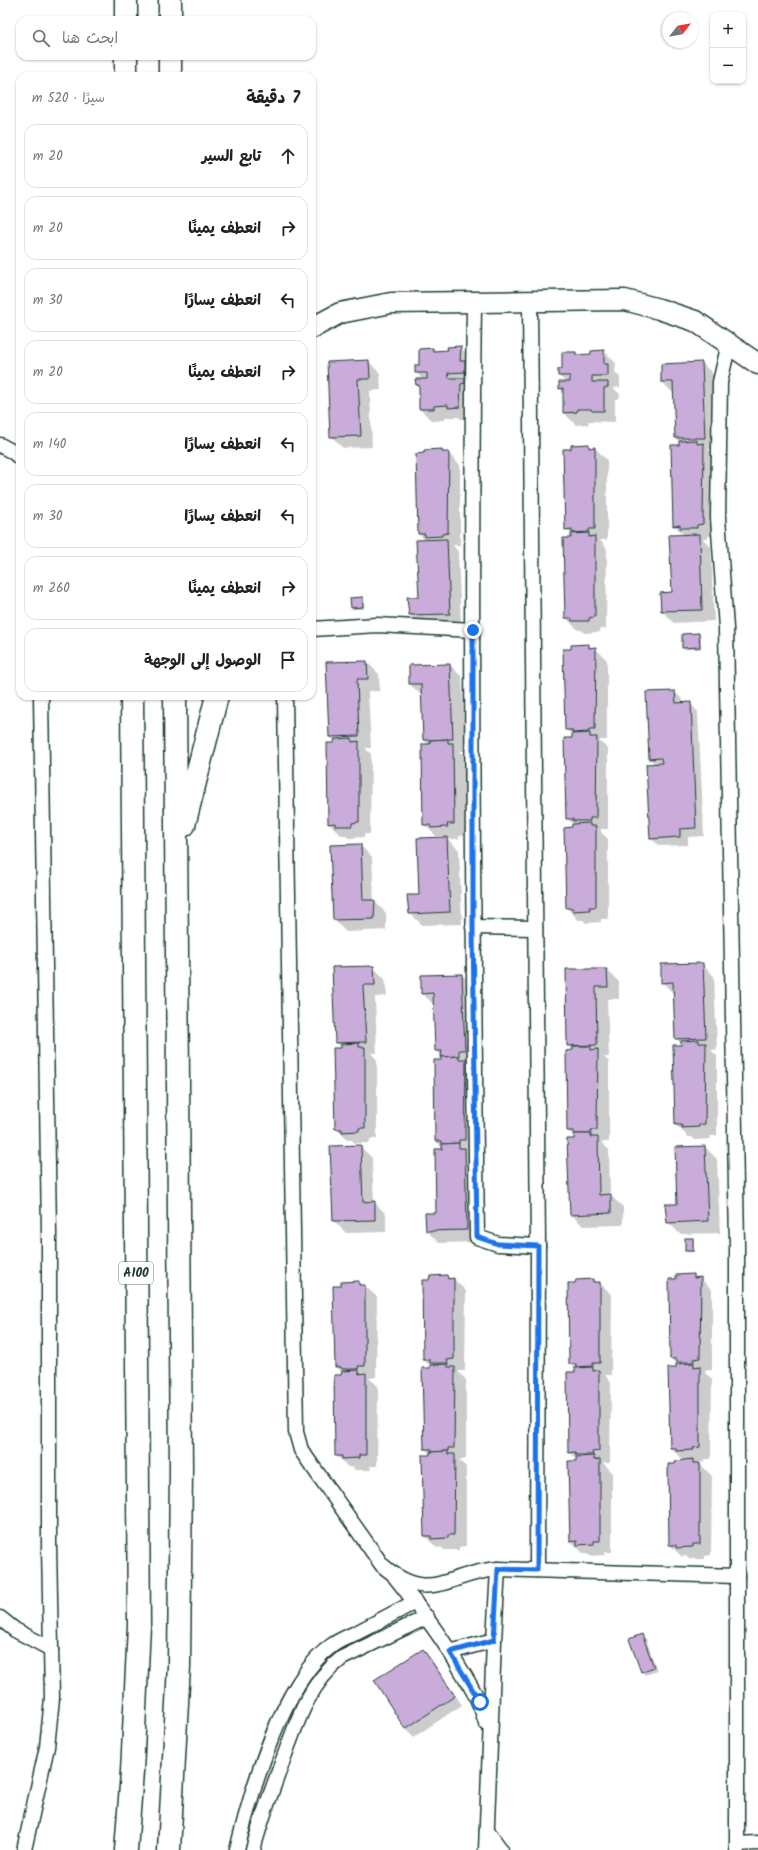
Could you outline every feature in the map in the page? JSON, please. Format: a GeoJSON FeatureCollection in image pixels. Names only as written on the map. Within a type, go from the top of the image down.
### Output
{"type":"FeatureCollection","features":[{"type":"Feature","properties":{"kind":"highway"},"geometry":{"type":"LineString","coordinates":[[126,0],[126,16]]}},
{"type":"Feature","properties":{"kind":"highway"},"geometry":{"type":"LineString","coordinates":[[170,0],[170,16]]}},
{"type":"Feature","properties":{"kind":"highway"},"geometry":{"type":"LineString","coordinates":[[126,60],[126,72]]}},
{"type":"Feature","properties":{"kind":"highway"},"geometry":{"type":"LineString","coordinates":[[170,60],[170,72]]}},
{"type":"Feature","properties":{"kind":"highway","name":"A100"},"geometry":{"type":"LineString","coordinates":[[126,1850],[133,1764],[139,1626],[132,700]]}},
{"type":"Feature","properties":{"kind":"highway"},"geometry":{"type":"LineString","coordinates":[[168,1850],[179,1666],[181,1469],[175,700]]}},
{"type":"Feature","properties":{"kind":"highway"},"geometry":{"type":"LineString","coordinates":[[176,858],[216,700]]}},
{"type":"Feature","properties":{"kind":"street"},"geometry":{"type":"LineString","coordinates":[[316,326],[340,313],[391,303],[625,300],[695,321],[758,364]]}},
{"type":"Feature","properties":{"kind":"street"},"geometry":{"type":"LineString","coordinates":[[530,302],[538,1246],[537,1570]]}},
{"type":"Feature","properties":{"kind":"street"},"geometry":{"type":"LineString","coordinates":[[474,303],[472,441],[473,927],[477,1237],[498,1244],[538,1246]]}},
{"type":"Feature","properties":{"kind":"street"},"geometry":{"type":"LineString","coordinates":[[729,343],[720,382],[718,518],[726,628],[737,1244],[736,1847],[758,1843]]}},
{"type":"Feature","properties":{"kind":"street"},"geometry":{"type":"LineString","coordinates":[[0,445],[16,455]]}},
{"type":"Feature","properties":{"kind":"street"},"geometry":{"type":"LineString","coordinates":[[316,629],[377,625],[473,630]]}},
{"type":"Feature","properties":{"kind":"street"},"geometry":{"type":"LineString","coordinates":[[24,1850],[47,1747],[52,1698],[49,1547],[49,1233],[40,700]]}},
{"type":"Feature","properties":{"kind":"street"},"geometry":{"type":"LineString","coordinates":[[284,700],[296,1432],[298,1441],[306,1457],[375,1557],[392,1573],[427,1617],[450,1652],[481,1704],[490,1743]]}},
{"type":"Feature","properties":{"kind":"street"},"geometry":{"type":"LineString","coordinates":[[473,927],[535,928]]}},
{"type":"Feature","properties":{"kind":"street"},"geometry":{"type":"LineString","coordinates":[[392,1573],[410,1582],[432,1586],[441,1585],[483,1570],[498,1569],[737,1576]]}},
{"type":"Feature","properties":{"kind":"street"},"geometry":{"type":"LineString","coordinates":[[486,1850],[498,1569]]}},
{"type":"Feature","properties":{"kind":"street"},"geometry":{"type":"LineString","coordinates":[[236,1850],[263,1762],[289,1700],[301,1677],[332,1645],[414,1602]]}},
{"type":"Feature","properties":{"kind":"street"},"geometry":{"type":"LineString","coordinates":[[253,1850],[261,1818],[300,1714],[317,1683],[332,1666],[342,1658],[427,1617]]}},
{"type":"Feature","properties":{"kind":"street"},"geometry":{"type":"LineString","coordinates":[[0,1618],[15,1630],[51,1649]]}},
{"type":"Feature","properties":{"kind":"street"},"geometry":{"type":"LineString","coordinates":[[450,1652],[494,1640]]}},
{"type":"Feature","properties":{"kind":"street"},"geometry":{"type":"LineString","coordinates":[[487,1831],[501,1850]]}},
{"type":"Feature","properties":{"kind":"building"},"geometry":{"type":"Polygon","coordinates":[[[461,346],[460,361],[465,361],[465,372],[448,373],[449,378],[465,378],[465,383],[461,384],[460,407],[448,408],[448,405],[434,406],[434,409],[419,409],[419,385],[416,385],[415,379],[427,379],[427,373],[415,373],[415,365],[419,365],[419,349],[433,348],[433,351],[448,350],[447,347],[461,346]]]}},
{"type":"Feature","properties":{"kind":"building"},"geometry":{"type":"Polygon","coordinates":[[[604,350],[604,364],[608,364],[608,376],[592,376],[592,382],[608,382],[608,387],[604,388],[604,411],[577,409],[577,412],[563,413],[563,388],[559,389],[559,382],[570,382],[570,376],[558,376],[558,369],[562,369],[562,352],[576,352],[576,355],[591,354],[591,351],[604,350]]]}},
{"type":"Feature","properties":{"kind":"building"},"geometry":{"type":"Polygon","coordinates":[[[369,360],[370,379],[358,379],[361,436],[330,437],[327,362],[369,360]]]}},
{"type":"Feature","properties":{"kind":"building"},"geometry":{"type":"Polygon","coordinates":[[[702,362],[705,438],[675,438],[673,382],[661,382],[661,364],[702,362]]]}},
{"type":"Feature","properties":{"kind":"building"},"geometry":{"type":"Polygon","coordinates":[[[697,440],[697,444],[704,443],[703,524],[697,525],[697,528],[680,528],[680,525],[673,526],[671,445],[679,445],[679,441],[697,440]]]}},
{"type":"Feature","properties":{"kind":"building"},"geometry":{"type":"Polygon","coordinates":[[[589,444],[589,448],[595,447],[595,529],[589,529],[589,532],[572,533],[572,529],[565,530],[563,449],[571,449],[571,445],[589,444]]]}},
{"type":"Feature","properties":{"kind":"building"},"geometry":{"type":"Polygon","coordinates":[[[442,449],[442,452],[449,452],[448,533],[442,534],[442,536],[425,537],[425,534],[418,534],[416,454],[424,453],[424,450],[442,449]]]}},
{"type":"Feature","properties":{"kind":"building"},"geometry":{"type":"Polygon","coordinates":[[[589,533],[589,537],[595,536],[595,617],[589,618],[589,621],[572,621],[571,618],[565,618],[563,538],[571,538],[571,534],[589,533]]]}},
{"type":"Feature","properties":{"kind":"building"},"geometry":{"type":"Polygon","coordinates":[[[700,534],[702,610],[661,611],[660,593],[672,592],[669,535],[700,534]]]}},
{"type":"Feature","properties":{"kind":"building"},"geometry":{"type":"Polygon","coordinates":[[[447,539],[450,614],[409,615],[407,597],[419,597],[416,540],[447,539]]]}},
{"type":"Feature","properties":{"kind":"building"},"geometry":{"type":"Polygon","coordinates":[[[363,597],[363,607],[351,608],[350,598],[363,597]]]}},
{"type":"Feature","properties":{"kind":"building"},"geometry":{"type":"Polygon","coordinates":[[[699,633],[700,647],[682,648],[682,634],[699,633]]]}},
{"type":"Feature","properties":{"kind":"building"},"geometry":{"type":"Polygon","coordinates":[[[589,644],[589,648],[596,647],[595,729],[589,729],[589,732],[572,733],[572,730],[565,730],[563,649],[571,649],[571,645],[589,644]]]}},
{"type":"Feature","properties":{"kind":"building"},"geometry":{"type":"Polygon","coordinates":[[[367,661],[368,679],[357,679],[359,736],[329,737],[326,662],[367,661]]]}},
{"type":"Feature","properties":{"kind":"building"},"geometry":{"type":"Polygon","coordinates":[[[450,664],[453,739],[423,740],[421,684],[409,684],[409,665],[450,664]]]}},
{"type":"Feature","properties":{"kind":"building"},"geometry":{"type":"Polygon","coordinates":[[[675,691],[676,703],[691,702],[696,828],[680,829],[680,837],[650,839],[646,764],[662,763],[661,758],[649,759],[646,692],[675,691]]]}},
{"type":"Feature","properties":{"kind":"building"},"geometry":{"type":"Polygon","coordinates":[[[590,733],[590,737],[597,737],[596,818],[590,818],[590,821],[573,821],[573,819],[566,819],[564,738],[572,738],[572,734],[590,733]]]}},
{"type":"Feature","properties":{"kind":"building"},"geometry":{"type":"Polygon","coordinates":[[[352,738],[352,742],[359,741],[359,822],[352,823],[352,826],[335,826],[335,823],[328,824],[327,743],[334,743],[335,739],[352,738]]]}},
{"type":"Feature","properties":{"kind":"building"},"geometry":{"type":"Polygon","coordinates":[[[448,739],[448,743],[453,743],[454,824],[447,824],[448,827],[431,828],[430,825],[423,825],[422,744],[430,744],[430,740],[448,739]]]}},
{"type":"Feature","properties":{"kind":"building"},"geometry":{"type":"Polygon","coordinates":[[[590,823],[590,826],[596,826],[596,907],[589,907],[590,910],[573,911],[573,908],[566,908],[564,828],[572,827],[572,824],[590,823]]]}},
{"type":"Feature","properties":{"kind":"building"},"geometry":{"type":"Polygon","coordinates":[[[447,837],[450,912],[409,914],[407,895],[419,895],[417,838],[447,837]]]}},
{"type":"Feature","properties":{"kind":"building"},"geometry":{"type":"Polygon","coordinates":[[[361,844],[363,900],[375,900],[374,919],[333,920],[330,845],[361,844]]]}},
{"type":"Feature","properties":{"kind":"building"},"geometry":{"type":"Polygon","coordinates":[[[703,963],[706,1038],[675,1039],[673,982],[661,983],[661,964],[703,963]]]}},
{"type":"Feature","properties":{"kind":"building"},"geometry":{"type":"Polygon","coordinates":[[[374,966],[375,985],[363,985],[366,1042],[335,1043],[332,967],[374,966]]]}},
{"type":"Feature","properties":{"kind":"building"},"geometry":{"type":"Polygon","coordinates":[[[566,969],[607,969],[608,987],[596,987],[597,1045],[567,1046],[566,969]]]}},
{"type":"Feature","properties":{"kind":"building"},"geometry":{"type":"Polygon","coordinates":[[[462,974],[465,1050],[459,1050],[459,1056],[441,1057],[442,1051],[435,1051],[433,993],[421,994],[421,975],[462,974]]]}},
{"type":"Feature","properties":{"kind":"building"},"geometry":{"type":"Polygon","coordinates":[[[699,1040],[699,1043],[706,1043],[705,1124],[699,1125],[699,1127],[682,1128],[682,1125],[675,1125],[673,1045],[681,1045],[681,1041],[699,1040]]]}},
{"type":"Feature","properties":{"kind":"building"},"geometry":{"type":"Polygon","coordinates":[[[359,1043],[359,1047],[365,1047],[365,1128],[359,1128],[359,1131],[342,1132],[342,1129],[335,1129],[333,1048],[341,1048],[341,1044],[359,1043]]]}},
{"type":"Feature","properties":{"kind":"building"},"geometry":{"type":"Polygon","coordinates":[[[573,1046],[591,1046],[591,1050],[598,1049],[597,1130],[591,1130],[591,1134],[574,1134],[574,1131],[567,1131],[566,1051],[573,1050],[573,1046]]]}},
{"type":"Feature","properties":{"kind":"building"},"geometry":{"type":"Polygon","coordinates":[[[459,1056],[459,1059],[466,1059],[465,1140],[459,1140],[459,1143],[442,1144],[442,1141],[435,1141],[434,1060],[441,1060],[441,1057],[459,1056]]]}},
{"type":"Feature","properties":{"kind":"building"},"geometry":{"type":"Polygon","coordinates":[[[574,1134],[591,1134],[591,1137],[598,1137],[599,1195],[611,1194],[611,1213],[570,1215],[567,1139],[574,1139],[574,1134]]]}},
{"type":"Feature","properties":{"kind":"building"},"geometry":{"type":"Polygon","coordinates":[[[459,1143],[459,1148],[465,1148],[467,1230],[426,1231],[425,1213],[436,1213],[435,1149],[442,1149],[442,1144],[459,1143]]]}},
{"type":"Feature","properties":{"kind":"building"},"geometry":{"type":"Polygon","coordinates":[[[361,1145],[363,1202],[375,1201],[375,1220],[333,1221],[330,1146],[361,1145]]]}},
{"type":"Feature","properties":{"kind":"building"},"geometry":{"type":"Polygon","coordinates":[[[705,1146],[708,1221],[667,1223],[665,1204],[677,1204],[675,1147],[705,1146]]]}},
{"type":"Feature","properties":{"kind":"building"},"geometry":{"type":"Polygon","coordinates":[[[685,1238],[693,1238],[693,1251],[685,1251],[685,1238]]]}},
{"type":"Feature","properties":{"kind":"building"},"geometry":{"type":"Polygon","coordinates":[[[694,1274],[694,1278],[701,1277],[700,1358],[694,1359],[694,1362],[677,1362],[677,1359],[670,1359],[669,1279],[676,1279],[676,1275],[694,1274]]]}},
{"type":"Feature","properties":{"kind":"building"},"geometry":{"type":"Polygon","coordinates":[[[447,1275],[448,1279],[454,1278],[454,1359],[447,1360],[448,1363],[430,1363],[430,1360],[423,1360],[422,1280],[429,1280],[430,1276],[447,1275]]]}},
{"type":"Feature","properties":{"kind":"building"},"geometry":{"type":"Polygon","coordinates":[[[593,1279],[593,1282],[600,1282],[600,1363],[593,1363],[593,1366],[576,1367],[576,1364],[569,1364],[568,1283],[575,1283],[576,1280],[593,1279]]]}},
{"type":"Feature","properties":{"kind":"building"},"geometry":{"type":"Polygon","coordinates":[[[359,1281],[359,1285],[365,1285],[365,1366],[358,1366],[359,1369],[342,1369],[341,1367],[335,1367],[333,1286],[341,1286],[341,1282],[359,1281]]]}},
{"type":"Feature","properties":{"kind":"building"},"geometry":{"type":"Polygon","coordinates":[[[694,1363],[694,1367],[700,1366],[700,1447],[693,1448],[694,1450],[677,1451],[676,1448],[670,1448],[668,1368],[676,1368],[676,1364],[694,1363]]]}},
{"type":"Feature","properties":{"kind":"building"},"geometry":{"type":"Polygon","coordinates":[[[448,1364],[448,1367],[455,1367],[454,1448],[448,1448],[448,1451],[431,1452],[431,1449],[424,1449],[422,1368],[430,1368],[430,1365],[448,1364]]]}},
{"type":"Feature","properties":{"kind":"building"},"geometry":{"type":"Polygon","coordinates":[[[593,1367],[593,1371],[599,1370],[599,1451],[592,1452],[593,1455],[576,1455],[575,1452],[568,1453],[567,1372],[575,1372],[575,1368],[593,1367]]]}},
{"type":"Feature","properties":{"kind":"building"},"geometry":{"type":"Polygon","coordinates":[[[359,1370],[359,1374],[366,1373],[366,1455],[359,1455],[359,1458],[342,1459],[342,1456],[335,1456],[334,1375],[341,1375],[342,1371],[359,1370]]]}},
{"type":"Feature","properties":{"kind":"building"},"geometry":{"type":"Polygon","coordinates":[[[448,1451],[448,1454],[455,1454],[454,1535],[448,1535],[448,1538],[431,1539],[431,1536],[424,1536],[422,1455],[430,1455],[430,1452],[448,1451]]]}},
{"type":"Feature","properties":{"kind":"building"},"geometry":{"type":"Polygon","coordinates":[[[594,1456],[594,1460],[600,1459],[600,1541],[594,1541],[594,1544],[577,1545],[577,1541],[570,1542],[568,1461],[576,1461],[576,1457],[594,1456]]]}},
{"type":"Feature","properties":{"kind":"building"},"geometry":{"type":"Polygon","coordinates":[[[693,1459],[693,1463],[700,1463],[700,1544],[693,1544],[693,1547],[676,1548],[676,1545],[669,1545],[668,1464],[675,1464],[676,1461],[693,1459]]]}},
{"type":"Feature","properties":{"kind":"building"},"geometry":{"type":"Polygon","coordinates":[[[642,1634],[654,1667],[641,1672],[629,1639],[642,1634]]]}},
{"type":"Feature","properties":{"kind":"building"},"geometry":{"type":"Polygon","coordinates":[[[423,1649],[455,1696],[405,1729],[374,1680],[423,1649]]]}},
{"type":"Feature","properties":{"kind":"route"},"geometry":{"type":"LineString","coordinates":[[473,630],[473,927],[477,1237],[498,1244],[538,1246],[537,1570],[498,1569],[494,1640],[450,1652],[480,1702]]}}]}
